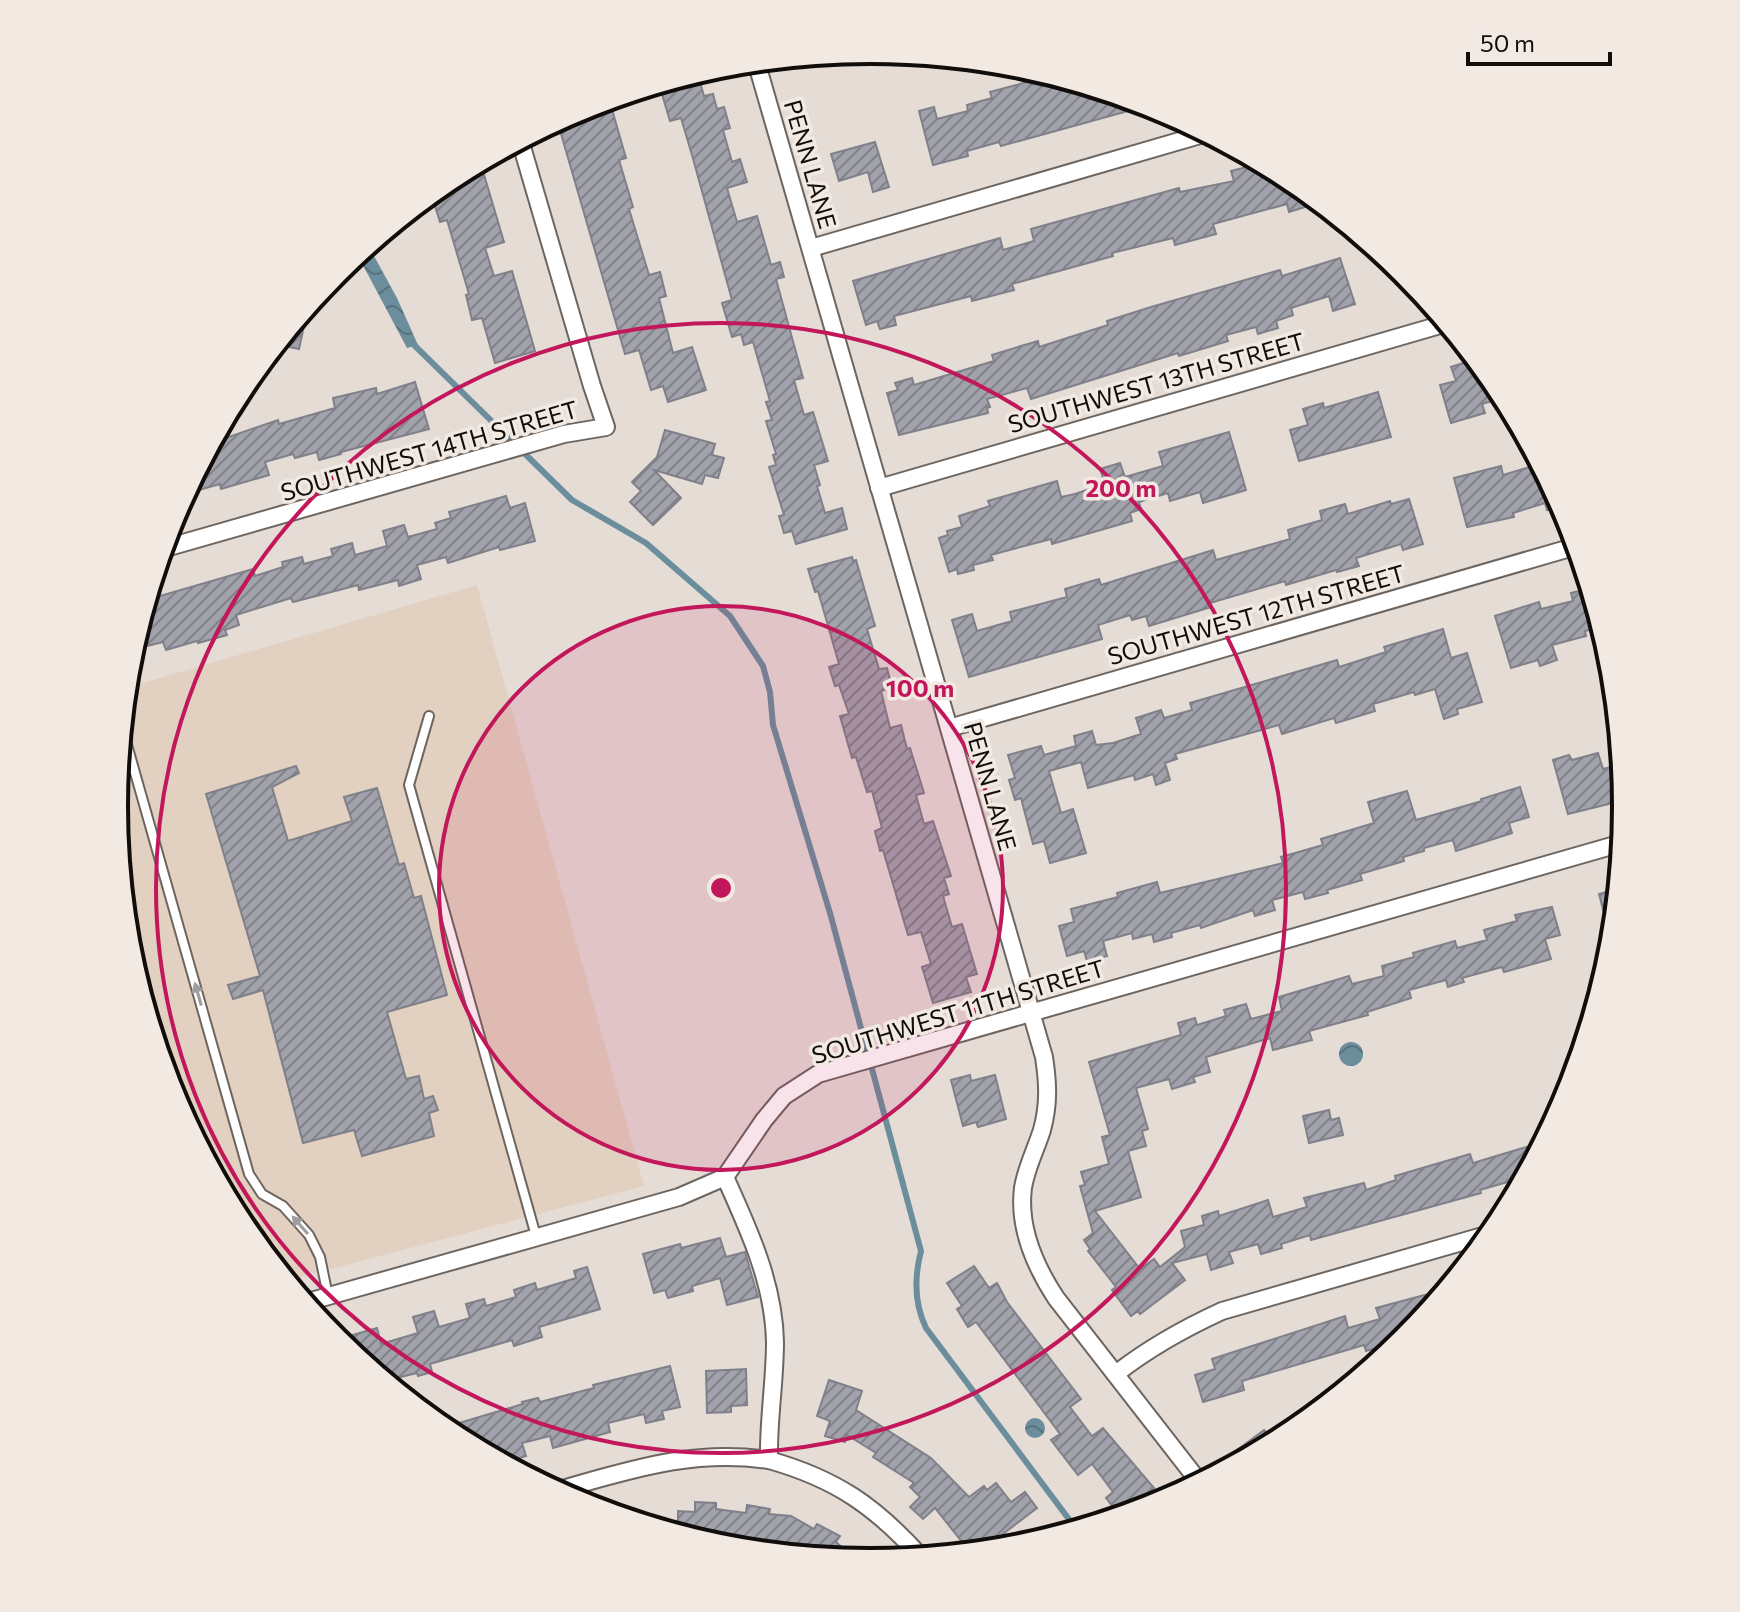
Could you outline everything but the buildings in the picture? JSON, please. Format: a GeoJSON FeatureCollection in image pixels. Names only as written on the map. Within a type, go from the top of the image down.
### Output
{"type":"FeatureCollection","features":[{"type":"Feature","properties":{"kind":"street","name":"PENN LANE"},"geometry":{"type":"LineString","coordinates":[[759,72],[1044,1057],[1048,1101],[1042,1130],[1023,1185],[1024,1223],[1030,1248],[1045,1281],[1193,1473]]}},
{"type":"Feature","properties":{"kind":"street"},"geometry":{"type":"LineString","coordinates":[[811,248],[1191,138]]}},
{"type":"Feature","properties":{"kind":"street","name":"SOUTHWEST 14TH STREET"},"geometry":{"type":"LineString","coordinates":[[175,545],[564,434],[606,427],[523,151]]}},
{"type":"Feature","properties":{"kind":"street","name":"SOUTHWEST 13TH STREET"},"geometry":{"type":"LineString","coordinates":[[879,488],[1436,326]]}},
{"type":"Feature","properties":{"kind":"street","name":"SOUTHWEST 12TH STREET"},"geometry":{"type":"LineString","coordinates":[[949,728],[1566,549]]}},
{"type":"Feature","properties":{"kind":"street","name":"SOUTHWEST 11TH STREET"},"geometry":{"type":"LineString","coordinates":[[725,1177],[784,1096],[818,1074],[1610,846]]}},
{"type":"Feature","properties":{"kind":"street"},"geometry":{"type":"LineString","coordinates":[[316,1299],[679,1197],[725,1177],[744,1217],[773,1309],[769,1460]]}},
{"type":"Feature","properties":{"kind":"street"},"geometry":{"type":"LineString","coordinates":[[1117,1373],[1173,1336],[1222,1311],[1470,1243]]}},
{"type":"Feature","properties":{"kind":"street"},"geometry":{"type":"LineString","coordinates":[[574,1486],[685,1458],[742,1456],[769,1460],[817,1476],[868,1505],[911,1546]]}},
{"type":"Feature","properties":{"kind":"lane"},"geometry":{"type":"LineString","coordinates":[[429,716],[409,785],[536,1236]]}},
{"type":"Feature","properties":{"kind":"lane"},"geometry":{"type":"LineString","coordinates":[[130,756],[249,1174],[262,1194],[283,1206],[309,1235],[320,1257],[328,1296]]}},
{"type":"Feature","properties":{"kind":"shaded area"},"geometry":{"type":"Polygon","coordinates":[[[477,585],[644,1186],[298,1278],[227,1177],[184,1090],[153,998],[134,903],[130,855],[130,757],[138,684],[477,585]]]}},
{"type":"Feature","properties":{"kind":"water"},"geometry":{"type":"Polygon","coordinates":[[[373,255],[418,345],[407,348],[363,265],[373,255]]]}},
{"type":"Feature","properties":{"kind":"water"},"geometry":{"type":"Polygon","coordinates":[[[1351,1042],[1360,1045],[1363,1054],[1360,1063],[1351,1066],[1342,1063],[1339,1054],[1342,1045],[1351,1042]]]}},
{"type":"Feature","properties":{"kind":"water"},"geometry":{"type":"Polygon","coordinates":[[[1031,1418],[1039,1418],[1045,1428],[1039,1438],[1031,1438],[1025,1432],[1025,1424],[1031,1418]]]}},
{"type":"Feature","properties":{"kind":"waterway"},"geometry":{"type":"LineString","coordinates":[[410,341],[572,500],[646,543],[730,616],[763,666],[770,692],[773,725],[830,913],[921,1251],[916,1290],[922,1319],[1070,1521]]}}]}
